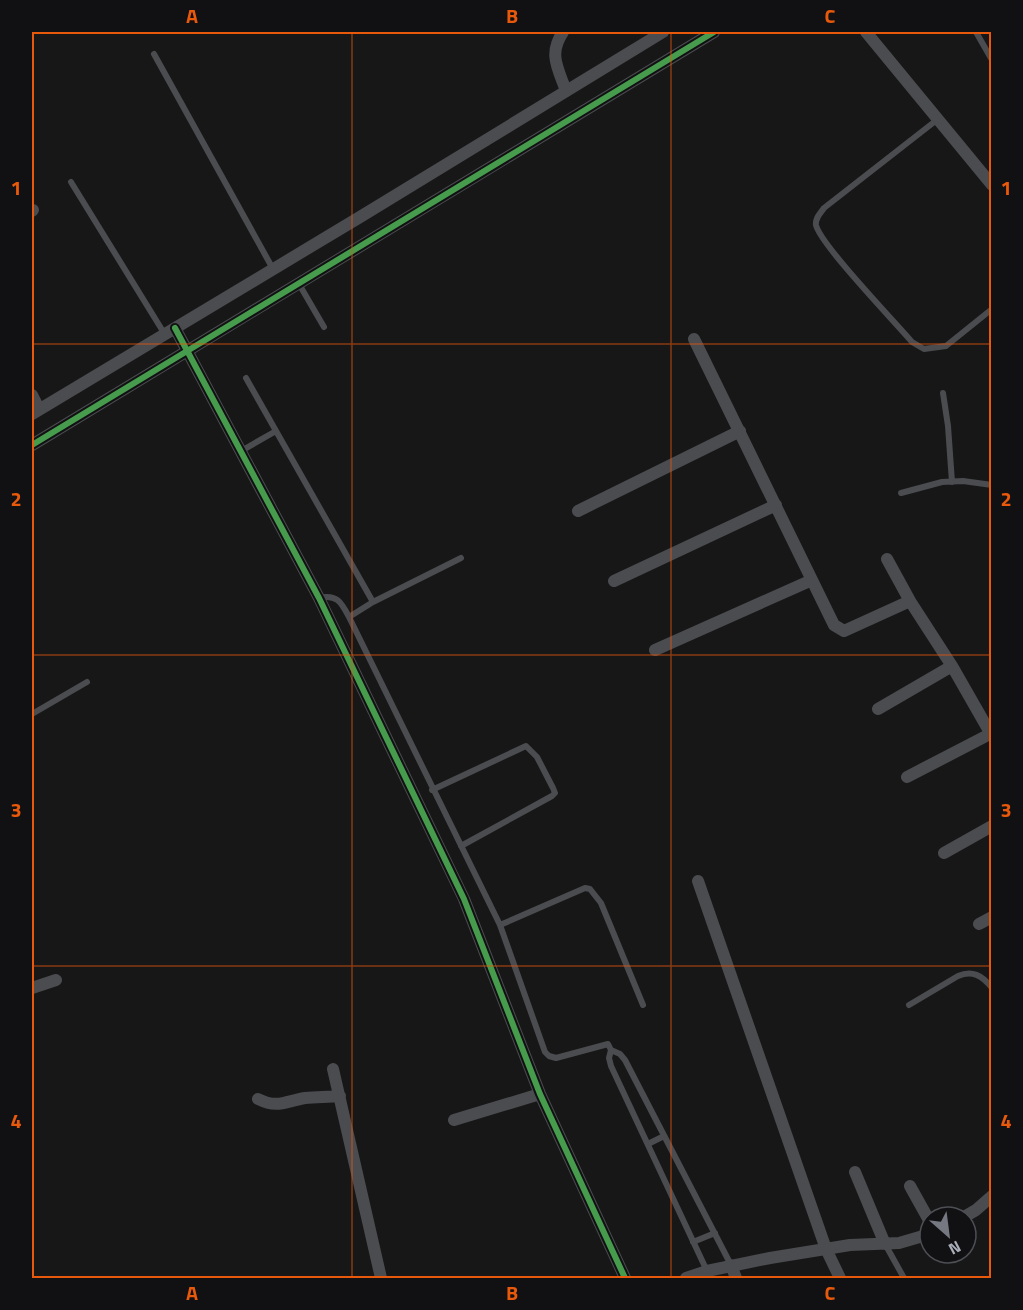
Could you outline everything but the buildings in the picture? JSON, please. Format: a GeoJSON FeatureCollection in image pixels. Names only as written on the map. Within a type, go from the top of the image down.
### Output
{"type":"FeatureCollection","features":[{"type":"Feature","properties":{"kind":"street"},"geometry":{"type":"LineString","coordinates":[[564,32],[556,43],[555,58],[566,91]]}},
{"type":"Feature","properties":{"kind":"street"},"geometry":{"type":"LineString","coordinates":[[32,395],[35,412],[173,332],[663,32]]}},
{"type":"Feature","properties":{"kind":"street"},"geometry":{"type":"LineString","coordinates":[[32,445],[510,153],[714,32]]}},
{"type":"Feature","properties":{"kind":"street"},"geometry":{"type":"LineString","coordinates":[[866,32],[992,184]]}},
{"type":"Feature","properties":{"kind":"street"},"geometry":{"type":"LineString","coordinates":[[173,332],[187,350],[319,598],[464,899],[540,1094],[625,1278]]}},
{"type":"Feature","properties":{"kind":"street"},"geometry":{"type":"LineString","coordinates":[[694,339],[834,625],[844,631],[910,601]]}},
{"type":"Feature","properties":{"kind":"street"},"geometry":{"type":"LineString","coordinates":[[578,511],[740,431]]}},
{"type":"Feature","properties":{"kind":"street"},"geometry":{"type":"LineString","coordinates":[[615,581],[776,505]]}},
{"type":"Feature","properties":{"kind":"street"},"geometry":{"type":"LineString","coordinates":[[887,559],[991,735],[907,777]]}},
{"type":"Feature","properties":{"kind":"street"},"geometry":{"type":"LineString","coordinates":[[655,650],[812,579]]}},
{"type":"Feature","properties":{"kind":"street"},"geometry":{"type":"LineString","coordinates":[[878,709],[952,666]]}},
{"type":"Feature","properties":{"kind":"street"},"geometry":{"type":"LineString","coordinates":[[944,853],[992,826]]}},
{"type":"Feature","properties":{"kind":"street"},"geometry":{"type":"LineString","coordinates":[[698,881],[826,1249],[840,1278]]}},
{"type":"Feature","properties":{"kind":"street"},"geometry":{"type":"LineString","coordinates":[[979,924],[992,917]]}},
{"type":"Feature","properties":{"kind":"street"},"geometry":{"type":"LineString","coordinates":[[32,988],[56,980]]}},
{"type":"Feature","properties":{"kind":"street"},"geometry":{"type":"LineString","coordinates":[[333,1069],[381,1278]]}},
{"type":"Feature","properties":{"kind":"street"},"geometry":{"type":"LineString","coordinates":[[454,1119],[540,1094]]}},
{"type":"Feature","properties":{"kind":"street"},"geometry":{"type":"LineString","coordinates":[[258,1099],[276,1105],[304,1098],[340,1096]]}},
{"type":"Feature","properties":{"kind":"street"},"geometry":{"type":"LineString","coordinates":[[855,1172],[885,1244]]}},
{"type":"Feature","properties":{"kind":"street"},"geometry":{"type":"LineString","coordinates":[[910,1186],[921,1205]]}},
{"type":"Feature","properties":{"kind":"street"},"geometry":{"type":"LineString","coordinates":[[978,1208],[992,1196]]}},
{"type":"Feature","properties":{"kind":"street"},"geometry":{"type":"LineString","coordinates":[[686,1278],[731,1266],[826,1249],[850,1245],[899,1243],[918,1237]]}},
{"type":"Feature","properties":{"kind":"street"},"geometry":{"type":"LineString","coordinates":[[731,1266],[736,1278]]}},
{"type":"Feature","properties":{"kind":"lane"},"geometry":{"type":"LineString","coordinates":[[976,32],[992,60]]}},
{"type":"Feature","properties":{"kind":"lane"},"geometry":{"type":"LineString","coordinates":[[153,54],[273,269]]}},
{"type":"Feature","properties":{"kind":"lane"},"geometry":{"type":"LineString","coordinates":[[938,119],[824,208],[817,218],[816,226],[844,264],[912,342],[924,349],[946,346],[992,309]]}},
{"type":"Feature","properties":{"kind":"lane"},"geometry":{"type":"LineString","coordinates":[[71,182],[173,332]]}},
{"type":"Feature","properties":{"kind":"lane"},"geometry":{"type":"LineString","coordinates":[[299,284],[324,327]]}},
{"type":"Feature","properties":{"kind":"lane"},"geometry":{"type":"LineString","coordinates":[[246,378],[374,602]]}},
{"type":"Feature","properties":{"kind":"lane"},"geometry":{"type":"LineString","coordinates":[[943,393],[952,482]]}},
{"type":"Feature","properties":{"kind":"lane"},"geometry":{"type":"LineString","coordinates":[[241,451],[276,431]]}},
{"type":"Feature","properties":{"kind":"lane"},"geometry":{"type":"LineString","coordinates":[[901,493],[942,482],[963,481],[992,485]]}},
{"type":"Feature","properties":{"kind":"lane"},"geometry":{"type":"LineString","coordinates":[[349,617],[461,558]]}},
{"type":"Feature","properties":{"kind":"lane"},"geometry":{"type":"LineString","coordinates":[[319,598],[328,596],[335,598],[342,604],[349,617],[500,925],[545,1052],[556,1058],[608,1044],[611,1050],[626,1060],[731,1266]]}},
{"type":"Feature","properties":{"kind":"lane"},"geometry":{"type":"LineString","coordinates":[[32,714],[87,682]]}},
{"type":"Feature","properties":{"kind":"lane"},"geometry":{"type":"LineString","coordinates":[[432,790],[526,746],[537,757],[554,788],[555,793],[552,796],[461,846]]}},
{"type":"Feature","properties":{"kind":"lane"},"geometry":{"type":"LineString","coordinates":[[500,925],[585,888],[590,889],[602,903],[643,1005]]}},
{"type":"Feature","properties":{"kind":"lane"},"geometry":{"type":"LineString","coordinates":[[909,1005],[966,973],[971,972],[985,980],[992,988]]}},
{"type":"Feature","properties":{"kind":"lane"},"geometry":{"type":"LineString","coordinates":[[611,1050],[609,1058],[611,1066],[707,1271]]}},
{"type":"Feature","properties":{"kind":"lane"},"geometry":{"type":"LineString","coordinates":[[648,1144],[664,1136]]}},
{"type":"Feature","properties":{"kind":"lane"},"geometry":{"type":"LineString","coordinates":[[693,1242],[715,1233]]}},
{"type":"Feature","properties":{"kind":"lane"},"geometry":{"type":"LineString","coordinates":[[885,1244],[904,1278]]}},
{"type":"Feature","properties":{"kind":"cycle path"},"geometry":{"type":"LineString","coordinates":[[32,445],[714,32]]}},
{"type":"Feature","properties":{"kind":"cycle path"},"geometry":{"type":"LineString","coordinates":[[175,328],[319,598],[464,899],[540,1094],[625,1278]]}}]}
